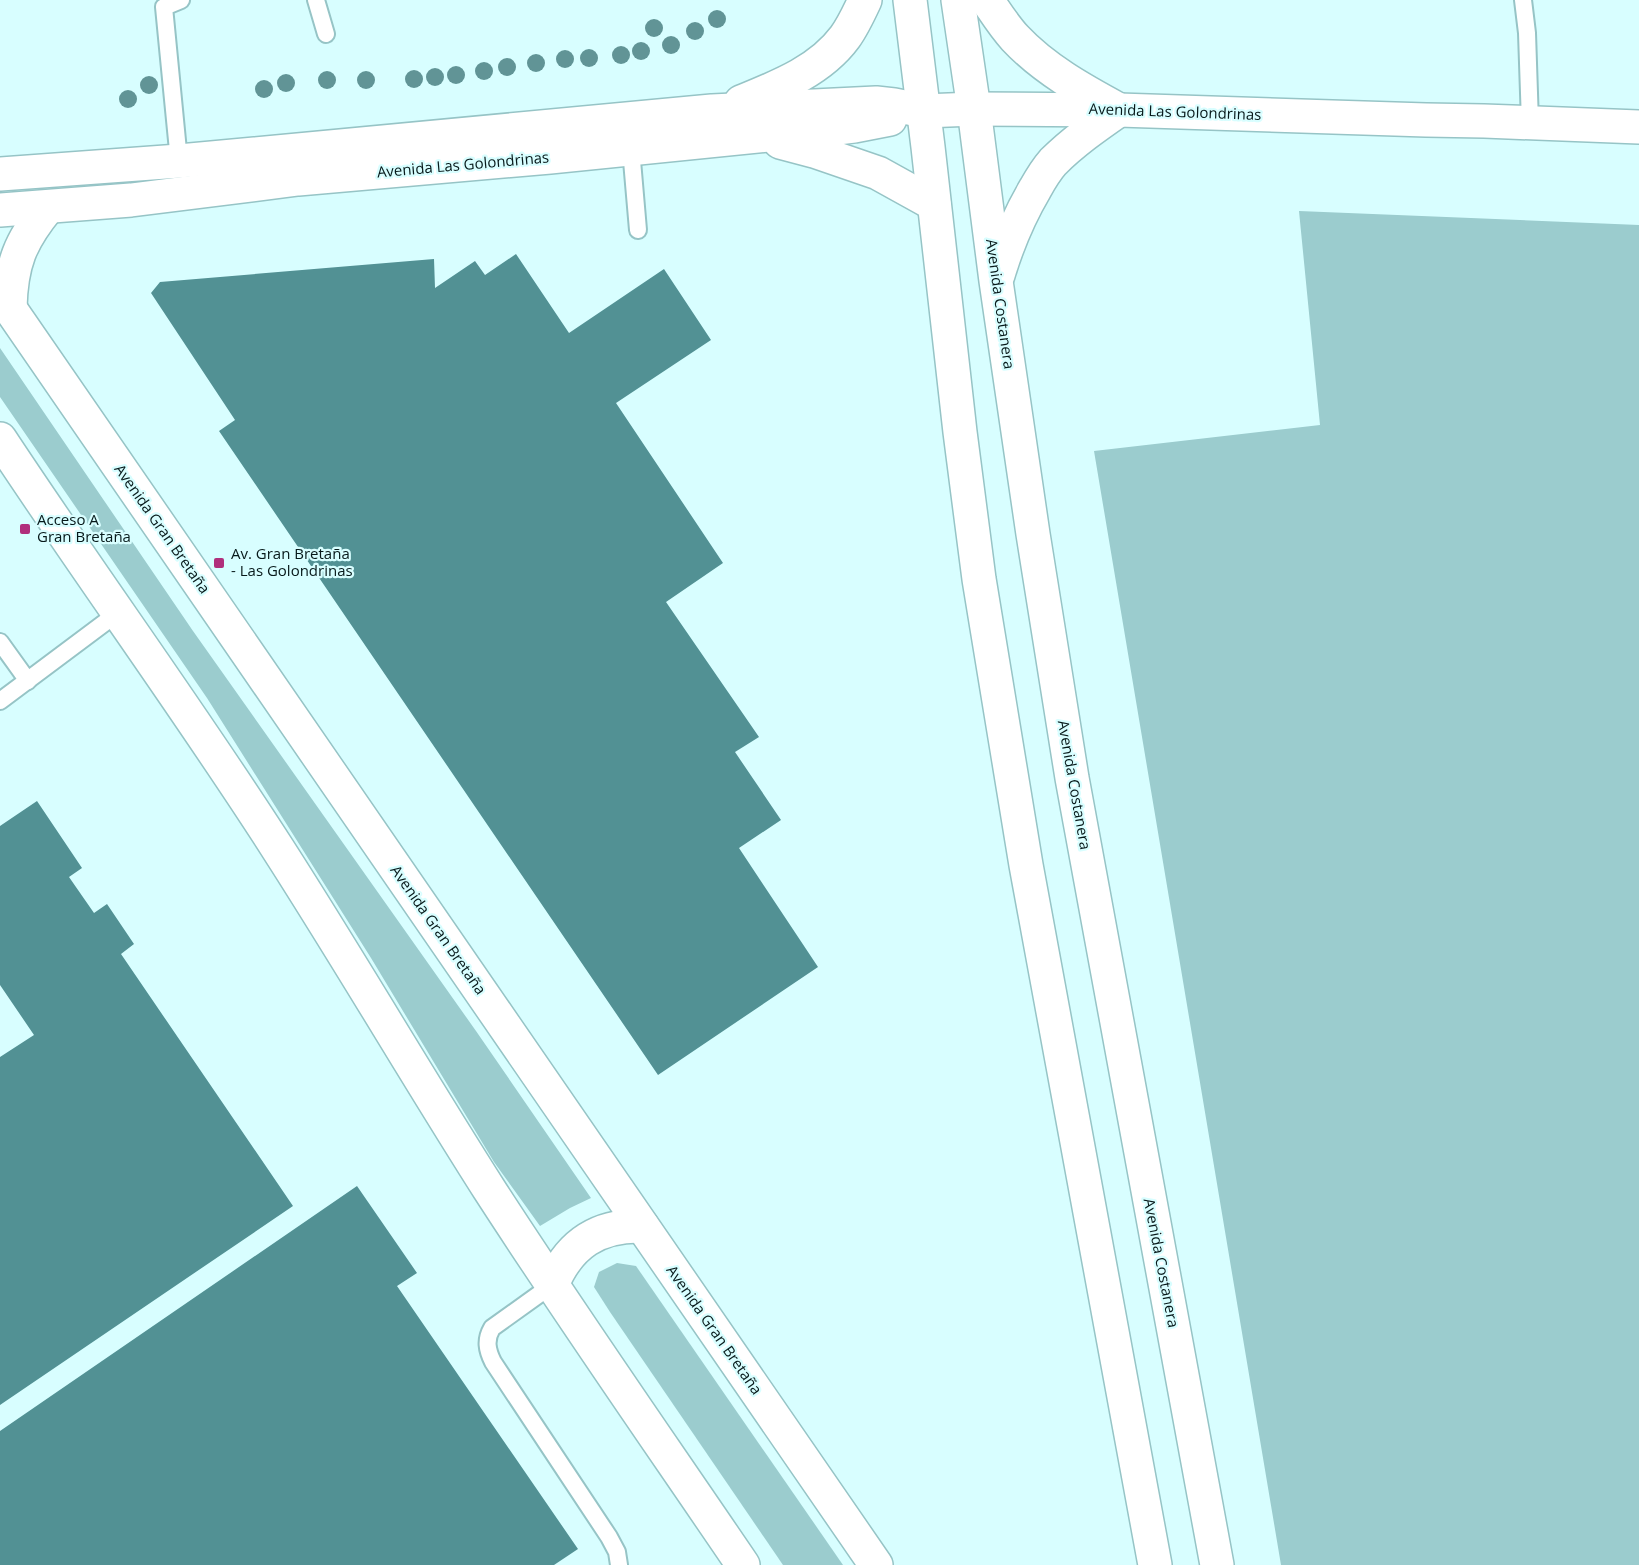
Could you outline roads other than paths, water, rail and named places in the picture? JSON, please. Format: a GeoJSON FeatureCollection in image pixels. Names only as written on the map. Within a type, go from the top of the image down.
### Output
{"type":"FeatureCollection","features":[{"type":"Feature","properties":{"kind":"main road"},"geometry":{"type":"LineString","coordinates":[[712,111],[769,90],[816,64],[845,37],[865,0]]}},
{"type":"Feature","properties":{"kind":"main road"},"geometry":{"type":"LineString","coordinates":[[910,0],[979,579],[1006,749],[1155,1565]]}},
{"type":"Feature","properties":{"kind":"main road","name":"Avenida Costanera"},"geometry":{"type":"LineString","coordinates":[[958,0],[1031,523],[1072,778],[1217,1565]]}},
{"type":"Feature","properties":{"kind":"main road"},"geometry":{"type":"LineString","coordinates":[[987,0],[1016,39],[1048,68],[1119,110],[1085,133],[1045,172],[1014,228],[996,281]]}},
{"type":"Feature","properties":{"kind":"main road","name":"Avenida Las Golondrinas"},"geometry":{"type":"LineString","coordinates":[[0,174],[179,161],[712,111],[876,103],[924,111]]}},
{"type":"Feature","properties":{"kind":"main road","name":"Avenida Las Golondrinas"},"geometry":{"type":"LineString","coordinates":[[0,210],[131,200],[298,179],[761,136],[854,126],[924,111],[1119,110],[1639,127]]}},
{"type":"Feature","properties":{"kind":"main road"},"geometry":{"type":"LineString","coordinates":[[761,136],[878,173],[934,204]]}},
{"type":"Feature","properties":{"kind":"main road"},"geometry":{"type":"LineString","coordinates":[[5,301],[21,245],[33,225],[48,207]]}},
{"type":"Feature","properties":{"kind":"main road","name":"Avenida Gran Bretaña"},"geometry":{"type":"LineString","coordinates":[[5,301],[876,1565]]}},
{"type":"Feature","properties":{"kind":"main road"},"geometry":{"type":"LineString","coordinates":[[3,446],[211,746],[279,850],[414,1070],[552,1285],[744,1565]]}},
{"type":"Feature","properties":{"kind":"main road"},"geometry":{"type":"LineString","coordinates":[[552,1285],[569,1255],[582,1243],[611,1228],[642,1226]]}},
{"type":"Feature","properties":{"kind":"lane"},"geometry":{"type":"LineString","coordinates":[[179,161],[164,4],[181,0]]}},
{"type":"Feature","properties":{"kind":"lane"},"geometry":{"type":"LineString","coordinates":[[316,0],[326,34]]}},
{"type":"Feature","properties":{"kind":"lane"},"geometry":{"type":"LineString","coordinates":[[1523,0],[1527,33],[1530,123]]}},
{"type":"Feature","properties":{"kind":"lane"},"geometry":{"type":"LineString","coordinates":[[631,149],[638,230]]}},
{"type":"Feature","properties":{"kind":"lane"},"geometry":{"type":"LineString","coordinates":[[0,701],[119,612]]}},
{"type":"Feature","properties":{"kind":"lane"},"geometry":{"type":"LineString","coordinates":[[0,642],[27,681]]}},
{"type":"Feature","properties":{"kind":"lane"},"geometry":{"type":"LineString","coordinates":[[552,1285],[492,1328],[488,1338],[488,1348],[493,1362],[609,1537],[617,1552],[619,1565]]}},
{"type":"Feature","properties":{"kind":"place","name":"Acceso A Gran Bretaña"},"geometry":{"type":"Point","coordinates":[25,529]}},
{"type":"Feature","properties":{"kind":"place","name":"Av. Gran Bretaña - Las Golondrinas"},"geometry":{"type":"Point","coordinates":[219,563]}}]}
